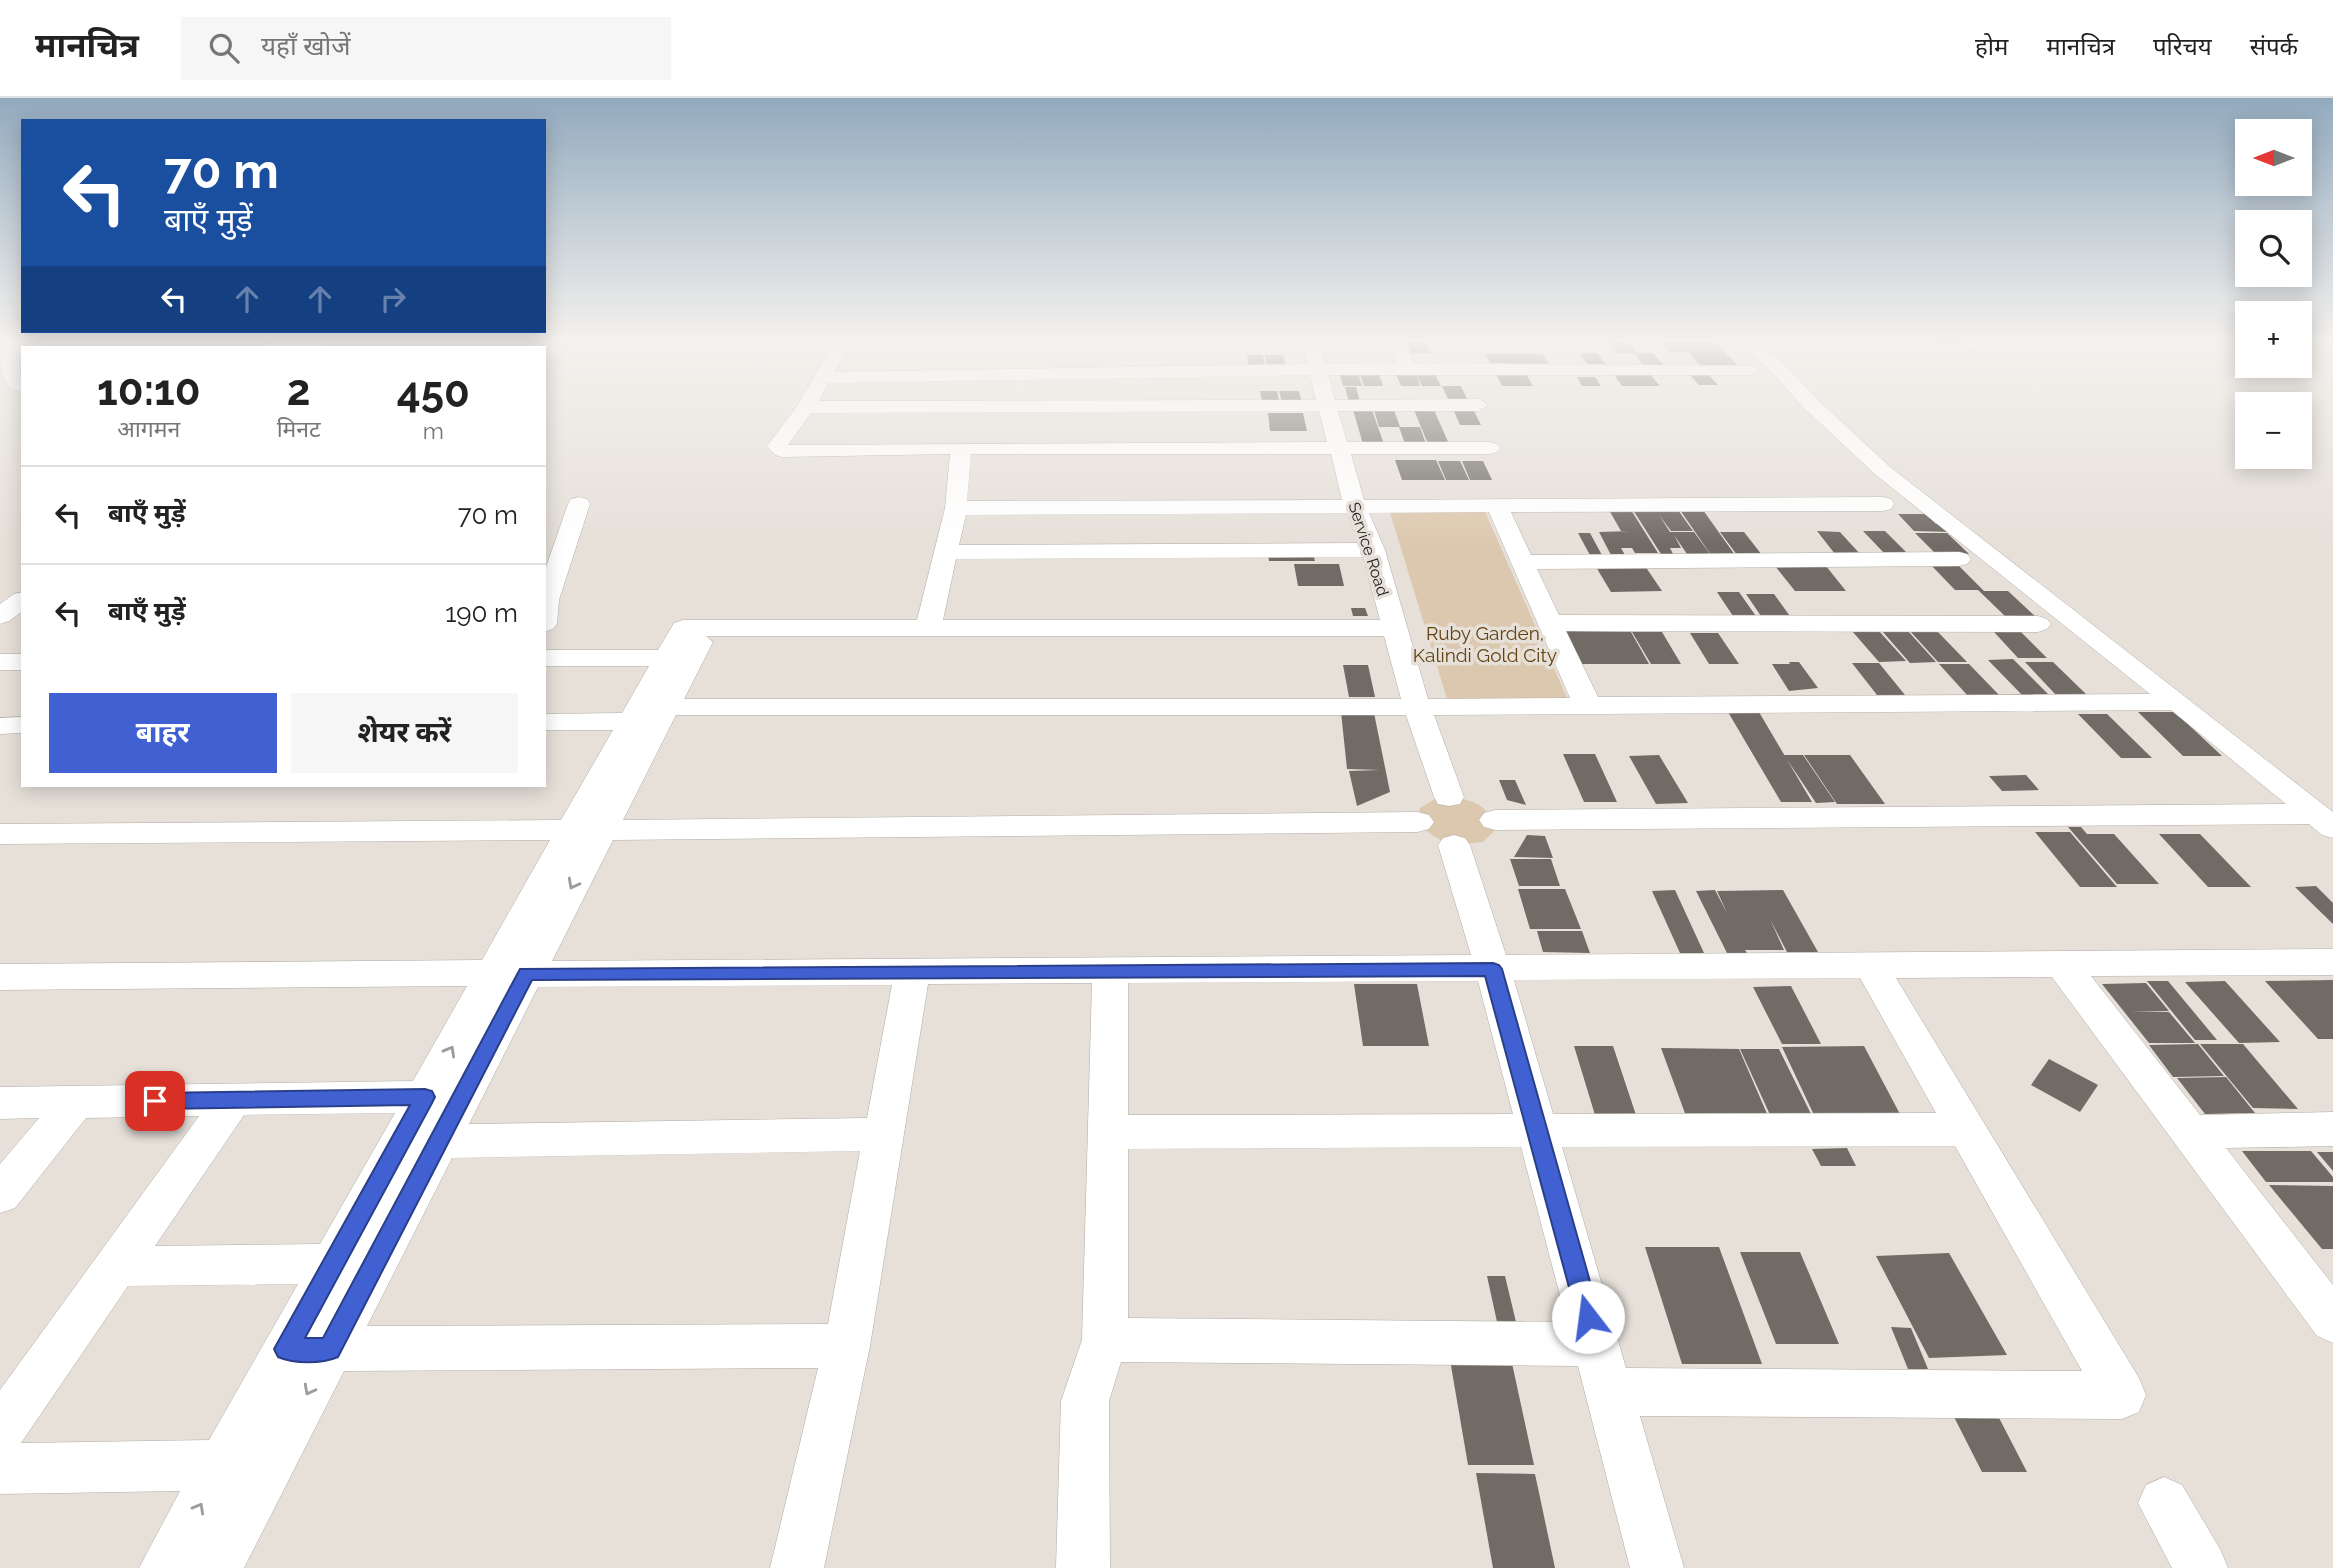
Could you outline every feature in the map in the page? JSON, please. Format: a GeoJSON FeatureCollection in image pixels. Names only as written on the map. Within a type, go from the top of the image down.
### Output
{"type":"FeatureCollection","features":[{"type":"Feature","properties":{"kind":"street"},"geometry":{"type":"LineString","coordinates":[[806,408],[777,446],[782,451],[961,448],[1490,448]]}},
{"type":"Feature","properties":{"kind":"street"},"geometry":{"type":"LineString","coordinates":[[1119,408],[1347,408]]}},
{"type":"Feature","properties":{"kind":"street","name":"Service Road"},"geometry":{"type":"LineString","coordinates":[[1327,408],[1355,506],[1373,550],[1417,707],[1449,797]]}},
{"type":"Feature","properties":{"kind":"street"},"geometry":{"type":"LineString","coordinates":[[1815,408],[1883,471],[2178,702],[2324,821]]}},
{"type":"Feature","properties":{"kind":"street"},"geometry":{"type":"LineString","coordinates":[[928,629],[956,508],[961,448]]}},
{"type":"Feature","properties":{"kind":"street"},"geometry":{"type":"LineString","coordinates":[[956,508],[1883,505]]}},
{"type":"Feature","properties":{"kind":"street"},"geometry":{"type":"LineString","coordinates":[[1497,506],[1588,706]]}},
{"type":"Feature","properties":{"kind":"street"},"geometry":{"type":"LineString","coordinates":[[546,601],[554,548],[569,514]]}},
{"type":"Feature","properties":{"kind":"street"},"geometry":{"type":"LineString","coordinates":[[946,552],[1373,550]]}},
{"type":"Feature","properties":{"kind":"street"},"geometry":{"type":"LineString","coordinates":[[1522,562],[1959,559]]}},
{"type":"Feature","properties":{"kind":"street"},"geometry":{"type":"LineString","coordinates":[[1550,623],[2038,624]]}},
{"type":"Feature","properties":{"kind":"street"},"geometry":{"type":"LineString","coordinates":[[648,714],[666,659],[683,628],[1393,628]]}},
{"type":"Feature","properties":{"kind":"street"},"geometry":{"type":"LineString","coordinates":[[166,1568],[223,1465],[308,1349],[439,1140],[510,973],[648,714],[707,628]]}},
{"type":"Feature","properties":{"kind":"street"},"geometry":{"type":"LineString","coordinates":[[546,659],[666,659]]}},
{"type":"Feature","properties":{"kind":"street"},"geometry":{"type":"LineString","coordinates":[[0,662],[21,662]]}},
{"type":"Feature","properties":{"kind":"street"},"geometry":{"type":"LineString","coordinates":[[546,722],[648,714],[2178,702]]}},
{"type":"Feature","properties":{"kind":"street"},"geometry":{"type":"LineString","coordinates":[[0,726],[21,725]]}},
{"type":"Feature","properties":{"kind":"street"},"geometry":{"type":"LineString","coordinates":[[1449,797],[1470,800],[1481,805],[1495,820],[1496,829],[1492,836],[1472,845],[1454,845],[1426,834],[1418,822],[1417,814],[1426,802],[1449,797]]}},
{"type":"Feature","properties":{"kind":"street"},"geometry":{"type":"LineString","coordinates":[[1495,820],[2324,821]]}},
{"type":"Feature","properties":{"kind":"street"},"geometry":{"type":"LineString","coordinates":[[0,834],[1418,822]]}},
{"type":"Feature","properties":{"kind":"street"},"geometry":{"type":"LineString","coordinates":[[1454,845],[1493,969],[1657,1568]]}},
{"type":"Feature","properties":{"kind":"street"},"geometry":{"type":"LineString","coordinates":[[0,977],[2333,962]]}},
{"type":"Feature","properties":{"kind":"street"},"geometry":{"type":"LineString","coordinates":[[2062,964],[2333,1321]]}},
{"type":"Feature","properties":{"kind":"street"},"geometry":{"type":"LineString","coordinates":[[1609,1392],[2122,1395],[1871,966]]}},
{"type":"Feature","properties":{"kind":"street"},"geometry":{"type":"LineString","coordinates":[[1083,1568],[1085,1401],[1104,1340],[1110,971]]}},
{"type":"Feature","properties":{"kind":"street"},"geometry":{"type":"LineString","coordinates":[[797,1568],[847,1346],[912,972]]}},
{"type":"Feature","properties":{"kind":"street"},"geometry":{"type":"LineString","coordinates":[[216,1568],[308,1349],[333,1265],[425,1097],[510,973]]}},
{"type":"Feature","properties":{"kind":"street"},"geometry":{"type":"LineString","coordinates":[[0,1103],[425,1097]]}},
{"type":"Feature","properties":{"kind":"street"},"geometry":{"type":"LineString","coordinates":[[0,1431],[233,1100]]}},
{"type":"Feature","properties":{"kind":"street"},"geometry":{"type":"LineString","coordinates":[[0,1195],[76,1102]]}},
{"type":"Feature","properties":{"kind":"street"},"geometry":{"type":"LineString","coordinates":[[1108,1132],[1967,1129]]}},
{"type":"Feature","properties":{"kind":"street"},"geometry":{"type":"LineString","coordinates":[[2189,1132],[2333,1129]]}},
{"type":"Feature","properties":{"kind":"street"},"geometry":{"type":"LineString","coordinates":[[439,1140],[884,1134]]}},
{"type":"Feature","properties":{"kind":"street"},"geometry":{"type":"LineString","coordinates":[[117,1266],[333,1265]]}},
{"type":"Feature","properties":{"kind":"street"},"geometry":{"type":"LineString","coordinates":[[1104,1340],[1595,1344]]}},
{"type":"Feature","properties":{"kind":"street"},"geometry":{"type":"LineString","coordinates":[[308,1349],[847,1346]]}},
{"type":"Feature","properties":{"kind":"street"},"geometry":{"type":"LineString","coordinates":[[0,1469],[223,1465]]}},
{"type":"Feature","properties":{"kind":"street"},"geometry":{"type":"LineString","coordinates":[[2164,1503],[2201,1568]]}},
{"type":"Feature","properties":{"kind":"green space","name":"Ruby Garden, Kalindi Gold City"},"geometry":{"type":"Polygon","coordinates":[[[1389,509],[1484,509],[1567,698],[1447,699],[1389,509]]]}},
{"type":"Feature","properties":{"kind":"green space"},"geometry":{"type":"Polygon","coordinates":[[[1449,797],[1466,800],[1484,809],[1496,829],[1483,842],[1455,844],[1434,836],[1418,823],[1420,808],[1435,799],[1449,797]]]}},
{"type":"Feature","properties":{"kind":"building"},"geometry":{"type":"Polygon","coordinates":[[[1453,409],[1473,409],[1481,425],[1460,425],[1453,409]]]}},
{"type":"Feature","properties":{"kind":"building"},"geometry":{"type":"Polygon","coordinates":[[[1353,410],[1372,410],[1384,444],[1363,444],[1353,410]]]}},
{"type":"Feature","properties":{"kind":"building"},"geometry":{"type":"Polygon","coordinates":[[[1374,410],[1394,410],[1400,427],[1379,427],[1374,410]]]}},
{"type":"Feature","properties":{"kind":"building"},"geometry":{"type":"Polygon","coordinates":[[[1414,410],[1434,410],[1449,444],[1428,444],[1414,410]]]}},
{"type":"Feature","properties":{"kind":"building"},"geometry":{"type":"Polygon","coordinates":[[[1268,413],[1303,413],[1307,431],[1270,431],[1268,413]]]}},
{"type":"Feature","properties":{"kind":"building"},"geometry":{"type":"Polygon","coordinates":[[[1399,427],[1420,427],[1426,444],[1405,444],[1399,427]]]}},
{"type":"Feature","properties":{"kind":"building"},"geometry":{"type":"Polygon","coordinates":[[[1395,460],[1436,460],[1445,480],[1402,480],[1395,460]]]}},
{"type":"Feature","properties":{"kind":"building"},"geometry":{"type":"Polygon","coordinates":[[[1438,461],[1460,461],[1469,480],[1446,480],[1438,461]]]}},
{"type":"Feature","properties":{"kind":"building"},"geometry":{"type":"Polygon","coordinates":[[[1462,461],[1483,461],[1492,480],[1470,480],[1462,461]]]}},
{"type":"Feature","properties":{"kind":"building"},"geometry":{"type":"Polygon","coordinates":[[[1609,510],[1631,510],[1658,553],[1635,553],[1632,548],[1621,548],[1625,555],[1611,555],[1599,532],[1630,531],[1621,531],[1609,510]]]}},
{"type":"Feature","properties":{"kind":"building"},"geometry":{"type":"Polygon","coordinates":[[[1633,510],[1678,510],[1693,531],[1671,531],[1659,515],[1670,532],[1694,532],[1710,554],[1687,554],[1674,535],[1681,548],[1670,548],[1673,554],[1661,554],[1633,510]]]}},
{"type":"Feature","properties":{"kind":"building"},"geometry":{"type":"Polygon","coordinates":[[[1680,510],[1703,510],[1735,555],[1711,555],[1680,510]]]}},
{"type":"Feature","properties":{"kind":"building"},"geometry":{"type":"Polygon","coordinates":[[[1898,514],[1926,514],[1936,524],[1943,524],[1950,532],[1914,531],[1898,514]]]}},
{"type":"Feature","properties":{"kind":"building"},"geometry":{"type":"Polygon","coordinates":[[[1817,531],[1840,532],[1860,554],[1835,554],[1817,531]]]}},
{"type":"Feature","properties":{"kind":"building"},"geometry":{"type":"Polygon","coordinates":[[[1863,531],[1885,531],[1907,553],[1885,554],[1863,531]]]}},
{"type":"Feature","properties":{"kind":"building"},"geometry":{"type":"Polygon","coordinates":[[[1720,532],[1744,532],[1762,555],[1737,555],[1720,532]]]}},
{"type":"Feature","properties":{"kind":"building"},"geometry":{"type":"Polygon","coordinates":[[[1578,533],[1590,533],[1603,557],[1591,557],[1578,533]]]}},
{"type":"Feature","properties":{"kind":"building"},"geometry":{"type":"Polygon","coordinates":[[[1915,533],[1947,533],[1969,554],[1936,554],[1915,533]]]}},
{"type":"Feature","properties":{"kind":"building"},"geometry":{"type":"Polygon","coordinates":[[[1268,554],[1313,554],[1315,561],[1269,561],[1268,554]]]}},
{"type":"Feature","properties":{"kind":"building"},"geometry":{"type":"Polygon","coordinates":[[[1294,564],[1339,564],[1344,586],[1298,586],[1294,564]]]}},
{"type":"Feature","properties":{"kind":"building"},"geometry":{"type":"Polygon","coordinates":[[[1930,564],[1957,564],[1984,591],[2008,591],[2036,617],[2006,617],[1978,590],[1955,590],[1930,564]]]}},
{"type":"Feature","properties":{"kind":"building"},"geometry":{"type":"Polygon","coordinates":[[[1645,566],[1662,591],[1611,592],[1596,567],[1645,566]]]}},
{"type":"Feature","properties":{"kind":"building"},"geometry":{"type":"Polygon","coordinates":[[[1775,566],[1826,566],[1846,591],[1795,591],[1775,566]]]}},
{"type":"Feature","properties":{"kind":"building"},"geometry":{"type":"Polygon","coordinates":[[[1717,592],[1739,592],[1758,619],[1735,619],[1717,592]]]}},
{"type":"Feature","properties":{"kind":"building"},"geometry":{"type":"Polygon","coordinates":[[[1746,594],[1774,594],[1792,619],[1763,619],[1746,594]]]}},
{"type":"Feature","properties":{"kind":"building"},"geometry":{"type":"Polygon","coordinates":[[[1351,608],[1365,608],[1368,616],[1353,616],[1351,608]]]}},
{"type":"Feature","properties":{"kind":"building"},"geometry":{"type":"Polygon","coordinates":[[[1907,630],[1936,662],[1910,663],[1882,631],[1907,630]]]}},
{"type":"Feature","properties":{"kind":"building"},"geometry":{"type":"Polygon","coordinates":[[[1563,631],[1631,632],[1649,664],[1579,664],[1563,631]]]}},
{"type":"Feature","properties":{"kind":"building"},"geometry":{"type":"Polygon","coordinates":[[[1852,631],[1879,631],[1906,661],[1879,662],[1852,631]]]}},
{"type":"Feature","properties":{"kind":"building"},"geometry":{"type":"Polygon","coordinates":[[[1910,631],[1937,631],[1967,662],[1938,662],[1910,631]]]}},
{"type":"Feature","properties":{"kind":"building"},"geometry":{"type":"Polygon","coordinates":[[[1632,632],[1662,632],[1681,664],[1651,664],[1632,632]]]}},
{"type":"Feature","properties":{"kind":"building"},"geometry":{"type":"Polygon","coordinates":[[[1994,632],[2021,632],[2047,658],[2018,658],[1994,632]]]}},
{"type":"Feature","properties":{"kind":"building"},"geometry":{"type":"Polygon","coordinates":[[[1690,633],[1718,633],[1739,664],[1709,664],[1690,633]]]}},
{"type":"Feature","properties":{"kind":"building"},"geometry":{"type":"Polygon","coordinates":[[[2013,659],[2048,694],[2022,695],[1988,660],[2013,659]]]}},
{"type":"Feature","properties":{"kind":"building"},"geometry":{"type":"Polygon","coordinates":[[[1789,662],[1799,662],[1818,688],[1789,691],[1772,664],[1790,664],[1789,662]]]}},
{"type":"Feature","properties":{"kind":"building"},"geometry":{"type":"Polygon","coordinates":[[[2025,662],[2053,662],[2087,695],[2056,695],[2025,662]]]}},
{"type":"Feature","properties":{"kind":"building"},"geometry":{"type":"Polygon","coordinates":[[[1852,663],[1879,663],[1905,695],[1877,695],[1852,663]]]}},
{"type":"Feature","properties":{"kind":"building"},"geometry":{"type":"Polygon","coordinates":[[[1939,664],[1969,664],[1999,695],[1968,696],[1939,664]]]}},
{"type":"Feature","properties":{"kind":"building"},"geometry":{"type":"Polygon","coordinates":[[[1343,665],[1368,665],[1375,697],[1349,697],[1343,665]]]}},
{"type":"Feature","properties":{"kind":"building"},"geometry":{"type":"Polygon","coordinates":[[[1341,712],[1374,713],[1390,792],[1357,806],[1349,771],[1380,770],[1347,769],[1341,712]]]}},
{"type":"Feature","properties":{"kind":"building"},"geometry":{"type":"Polygon","coordinates":[[[1728,712],[1759,712],[1812,802],[1781,802],[1728,712]]]}},
{"type":"Feature","properties":{"kind":"building"},"geometry":{"type":"Polygon","coordinates":[[[2138,712],[2175,712],[2222,756],[2183,756],[2138,712]]]}},
{"type":"Feature","properties":{"kind":"building"},"geometry":{"type":"Polygon","coordinates":[[[2078,714],[2107,714],[2152,758],[2121,758],[2078,714]]]}},
{"type":"Feature","properties":{"kind":"building"},"geometry":{"type":"Polygon","coordinates":[[[1563,754],[1595,754],[1617,802],[1584,802],[1563,754]]]}},
{"type":"Feature","properties":{"kind":"building"},"geometry":{"type":"Polygon","coordinates":[[[1659,755],[1688,803],[1656,804],[1629,756],[1659,755]]]}},
{"type":"Feature","properties":{"kind":"building"},"geometry":{"type":"Polygon","coordinates":[[[1784,755],[1803,755],[1835,802],[1816,803],[1784,755]]]}},
{"type":"Feature","properties":{"kind":"building"},"geometry":{"type":"Polygon","coordinates":[[[1804,755],[1850,755],[1885,804],[1837,804],[1804,755]]]}},
{"type":"Feature","properties":{"kind":"building"},"geometry":{"type":"Polygon","coordinates":[[[2026,775],[2039,790],[2002,791],[1989,776],[2026,775]]]}},
{"type":"Feature","properties":{"kind":"building"},"geometry":{"type":"Polygon","coordinates":[[[1499,780],[1515,780],[1526,805],[1507,800],[1499,780]]]}},
{"type":"Feature","properties":{"kind":"building"},"geometry":{"type":"Polygon","coordinates":[[[2068,827],[2081,827],[2087,834],[2114,834],[2159,884],[2117,884],[2068,827]]]}},
{"type":"Feature","properties":{"kind":"building"},"geometry":{"type":"Polygon","coordinates":[[[2035,832],[2070,832],[2117,887],[2080,887],[2035,832]]]}},
{"type":"Feature","properties":{"kind":"building"},"geometry":{"type":"Polygon","coordinates":[[[2159,834],[2200,834],[2251,887],[2208,887],[2159,834]]]}},
{"type":"Feature","properties":{"kind":"building"},"geometry":{"type":"Polygon","coordinates":[[[1527,835],[1545,836],[1553,858],[1514,857],[1527,835]]]}},
{"type":"Feature","properties":{"kind":"building"},"geometry":{"type":"Polygon","coordinates":[[[1510,859],[1551,859],[1560,886],[1519,886],[1510,859]]]}},
{"type":"Feature","properties":{"kind":"building"},"geometry":{"type":"Polygon","coordinates":[[[2316,886],[2333,903],[2333,924],[2295,887],[2316,886]]]}},
{"type":"Feature","properties":{"kind":"building"},"geometry":{"type":"Polygon","coordinates":[[[1518,889],[1565,889],[1581,929],[1530,929],[1518,889]]]}},
{"type":"Feature","properties":{"kind":"building"},"geometry":{"type":"Polygon","coordinates":[[[1675,890],[1704,953],[1680,953],[1652,891],[1675,890]]]}},
{"type":"Feature","properties":{"kind":"building"},"geometry":{"type":"Polygon","coordinates":[[[1715,890],[1727,913],[1717,891],[1783,890],[1818,952],[1787,952],[1770,919],[1784,950],[1727,953],[1696,891],[1715,890]]]}},
{"type":"Feature","properties":{"kind":"building"},"geometry":{"type":"Polygon","coordinates":[[[1537,931],[1582,931],[1590,953],[1543,952],[1537,931]]]}},
{"type":"Feature","properties":{"kind":"building"},"geometry":{"type":"Polygon","coordinates":[[[2333,980],[2333,1039],[2318,1039],[2265,981],[2333,980]]]}},
{"type":"Feature","properties":{"kind":"building"},"geometry":{"type":"Polygon","coordinates":[[[2147,981],[2168,981],[2217,1040],[2195,1040],[2147,981]]]}},
{"type":"Feature","properties":{"kind":"building"},"geometry":{"type":"Polygon","coordinates":[[[2225,981],[2280,1042],[2239,1043],[2185,982],[2225,981]]]}},
{"type":"Feature","properties":{"kind":"building"},"geometry":{"type":"Polygon","coordinates":[[[2146,983],[2169,1011],[2131,1012],[2169,1012],[2195,1043],[2149,1043],[2102,984],[2146,983]]]}},
{"type":"Feature","properties":{"kind":"building"},"geometry":{"type":"Polygon","coordinates":[[[1354,984],[1417,984],[1429,1046],[1363,1046],[1354,984]]]}},
{"type":"Feature","properties":{"kind":"building"},"geometry":{"type":"Polygon","coordinates":[[[1791,986],[1821,1044],[1782,1044],[1753,987],[1791,986]]]}},
{"type":"Feature","properties":{"kind":"building"},"geometry":{"type":"Polygon","coordinates":[[[2198,1044],[2224,1076],[2173,1077],[2149,1045],[2198,1044]]]}},
{"type":"Feature","properties":{"kind":"building"},"geometry":{"type":"Polygon","coordinates":[[[2200,1044],[2243,1044],[2298,1109],[2253,1108],[2200,1044]]]}},
{"type":"Feature","properties":{"kind":"building"},"geometry":{"type":"Polygon","coordinates":[[[1574,1046],[1613,1046],[1636,1115],[1595,1115],[1574,1046]]]}},
{"type":"Feature","properties":{"kind":"building"},"geometry":{"type":"Polygon","coordinates":[[[1864,1046],[1901,1116],[1814,1115],[1782,1047],[1864,1046]]]}},
{"type":"Feature","properties":{"kind":"building"},"geometry":{"type":"Polygon","coordinates":[[[1661,1048],[1739,1049],[1768,1116],[1686,1116],[1661,1048]]]}},
{"type":"Feature","properties":{"kind":"building"},"geometry":{"type":"Polygon","coordinates":[[[1740,1049],[1779,1049],[1812,1116],[1771,1117],[1740,1049]]]}},
{"type":"Feature","properties":{"kind":"building"},"geometry":{"type":"Polygon","coordinates":[[[2049,1059],[2098,1085],[2080,1112],[2031,1085],[2049,1059]]]}},
{"type":"Feature","properties":{"kind":"building"},"geometry":{"type":"Polygon","coordinates":[[[2226,1077],[2255,1113],[2205,1114],[2177,1078],[2226,1077]]]}},
{"type":"Feature","properties":{"kind":"building"},"geometry":{"type":"Polygon","coordinates":[[[1847,1148],[1856,1166],[1821,1166],[1812,1149],[1847,1148]]]}},
{"type":"Feature","properties":{"kind":"building"},"geometry":{"type":"Polygon","coordinates":[[[2242,1151],[2311,1151],[2333,1177],[2333,1182],[2266,1182],[2242,1151]]]}},
{"type":"Feature","properties":{"kind":"building"},"geometry":{"type":"Polygon","coordinates":[[[2317,1152],[2333,1152],[2333,1171],[2317,1152]]]}},
{"type":"Feature","properties":{"kind":"building"},"geometry":{"type":"Polygon","coordinates":[[[2269,1185],[2333,1186],[2333,1249],[2322,1249],[2269,1185]]]}},
{"type":"Feature","properties":{"kind":"building"},"geometry":{"type":"Polygon","coordinates":[[[1645,1247],[1719,1247],[1762,1364],[1682,1364],[1645,1247]]]}},
{"type":"Feature","properties":{"kind":"building"},"geometry":{"type":"Polygon","coordinates":[[[1740,1252],[1800,1252],[1839,1344],[1776,1344],[1740,1252]]]}},
{"type":"Feature","properties":{"kind":"building"},"geometry":{"type":"Polygon","coordinates":[[[1949,1253],[2007,1355],[1929,1358],[1876,1256],[1949,1253]]]}},
{"type":"Feature","properties":{"kind":"building"},"geometry":{"type":"Polygon","coordinates":[[[1487,1276],[1505,1276],[1516,1322],[1497,1322],[1487,1276]]]}},
{"type":"Feature","properties":{"kind":"building"},"geometry":{"type":"Polygon","coordinates":[[[1891,1327],[1911,1328],[1928,1369],[1908,1369],[1891,1327]]]}},
{"type":"Feature","properties":{"kind":"building"},"geometry":{"type":"Polygon","coordinates":[[[1449,1354],[1510,1354],[1534,1465],[1468,1465],[1449,1354]]]}},
{"type":"Feature","properties":{"kind":"building"},"geometry":{"type":"Polygon","coordinates":[[[1998,1416],[2027,1472],[1982,1472],[1954,1417],[1998,1416]]]}},
{"type":"Feature","properties":{"kind":"building"},"geometry":{"type":"Polygon","coordinates":[[[1476,1473],[1535,1474],[1555,1568],[1493,1568],[1476,1473]]]}},
{"type":"Feature","properties":{"kind":"route"},"geometry":{"type":"LineString","coordinates":[[155,1101],[425,1097],[286,1349],[330,1349],[526,974],[1493,969],[1588,1317]]}}]}
